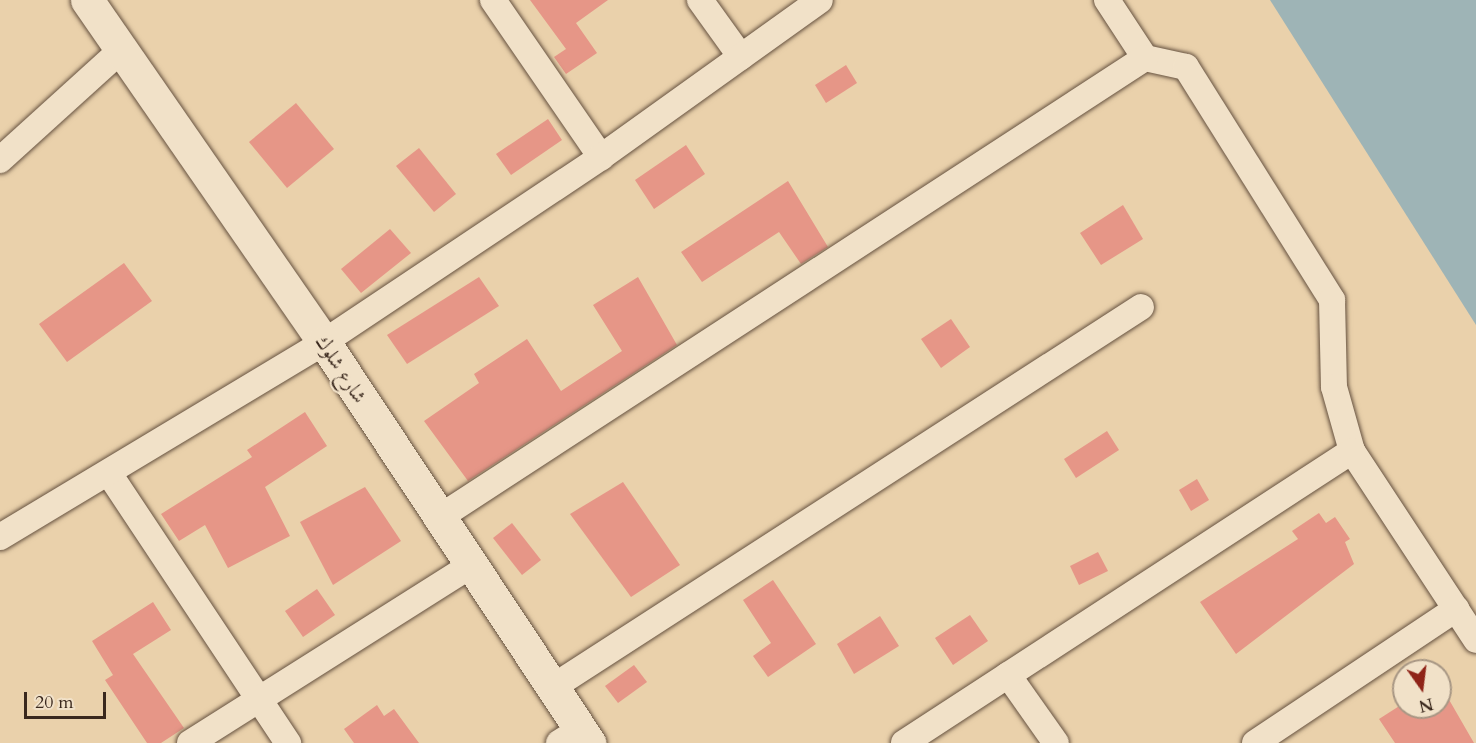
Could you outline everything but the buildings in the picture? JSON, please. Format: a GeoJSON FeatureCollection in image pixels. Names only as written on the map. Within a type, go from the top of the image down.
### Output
{"type":"FeatureCollection","features":[{"type":"Feature","properties":{"kind":"street"},"geometry":{"type":"LineString","coordinates":[[493,0],[601,157]]}},
{"type":"Feature","properties":{"kind":"street"},"geometry":{"type":"LineString","coordinates":[[700,0],[741,57]]}},
{"type":"Feature","properties":{"kind":"street"},"geometry":{"type":"LineString","coordinates":[[0,537],[110,475],[324,342],[601,157],[820,0]]}},
{"type":"Feature","properties":{"kind":"street"},"geometry":{"type":"LineString","coordinates":[[1107,0],[1144,58]]}},
{"type":"Feature","properties":{"kind":"street","name":"شارع شلوك"},"geometry":{"type":"LineString","coordinates":[[93,2],[120,51],[324,342],[437,519],[553,687],[576,739]]}},
{"type":"Feature","properties":{"kind":"street"},"geometry":{"type":"LineString","coordinates":[[0,160],[120,51]]}},
{"type":"Feature","properties":{"kind":"street"},"geometry":{"type":"LineString","coordinates":[[437,519],[1144,58],[1186,67],[1332,300],[1334,387],[1352,451],[1476,640]]}},
{"type":"Feature","properties":{"kind":"street"},"geometry":{"type":"LineString","coordinates":[[553,687],[1141,307]]}},
{"type":"Feature","properties":{"kind":"street"},"geometry":{"type":"LineString","coordinates":[[904,743],[1352,451]]}},
{"type":"Feature","properties":{"kind":"street"},"geometry":{"type":"LineString","coordinates":[[110,475],[288,743]]}},
{"type":"Feature","properties":{"kind":"street"},"geometry":{"type":"LineString","coordinates":[[190,743],[470,566]]}},
{"type":"Feature","properties":{"kind":"street"},"geometry":{"type":"LineString","coordinates":[[1255,743],[1456,609]]}},
{"type":"Feature","properties":{"kind":"street"},"geometry":{"type":"LineString","coordinates":[[1008,675],[1056,743]]}},
{"type":"Feature","properties":{"kind":"shaded area"},"geometry":{"type":"Polygon","coordinates":[[[1270,0],[1476,0],[1476,325],[1270,0]]]}}]}
